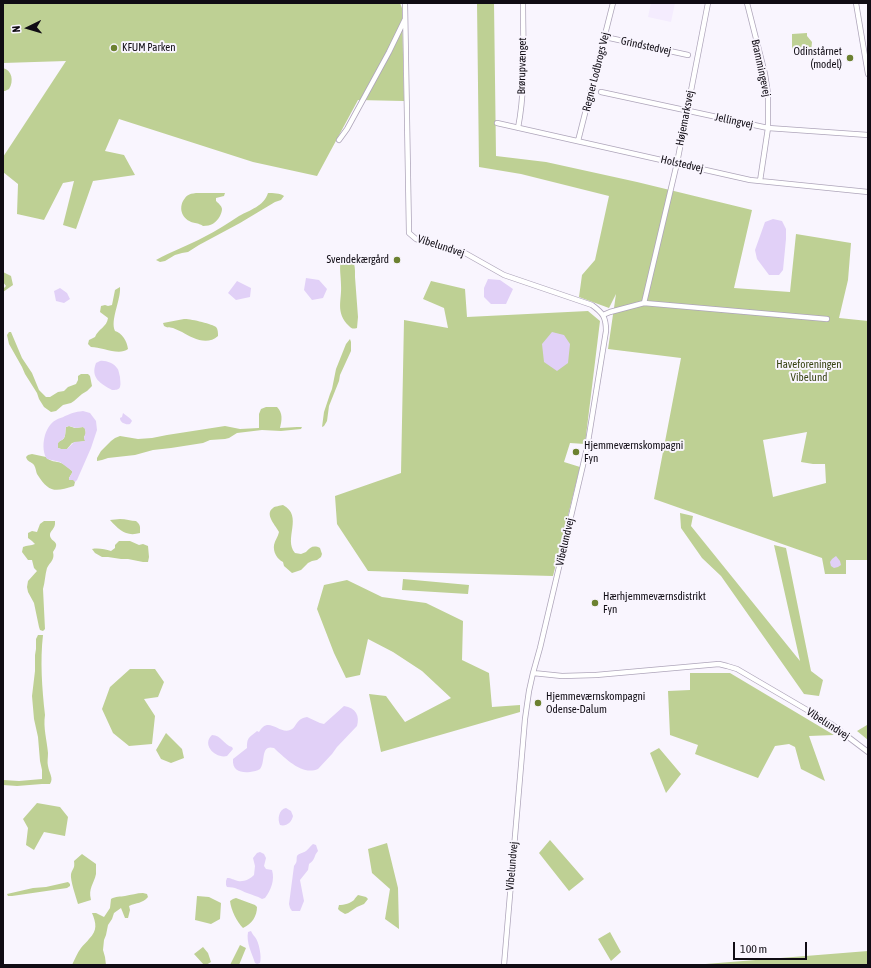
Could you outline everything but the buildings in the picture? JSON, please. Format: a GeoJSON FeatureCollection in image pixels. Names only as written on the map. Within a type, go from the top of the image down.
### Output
{"type":"FeatureCollection","features":[{"type":"Feature","properties":{"kind":"street","name":"Vibelundvej"},"geometry":{"type":"LineString","coordinates":[[405,3],[409,233],[416,239],[465,253],[504,275],[592,305],[604,315],[606,322],[606,331],[588,442],[529,691],[525,719],[504,965]]}},
{"type":"Feature","properties":{"kind":"street","name":"Brørupvænget"},"geometry":{"type":"LineString","coordinates":[[518,128],[522,99],[523,70],[522,3]]}},
{"type":"Feature","properties":{"kind":"street","name":"Regner Lodbrogs Vej"},"geometry":{"type":"LineString","coordinates":[[578,141],[613,3]]}},
{"type":"Feature","properties":{"kind":"street","name":"Højemarksvej"},"geometry":{"type":"LineString","coordinates":[[644,303],[677,163],[708,3]]}},
{"type":"Feature","properties":{"kind":"street","name":"Brammingevej"},"geometry":{"type":"LineString","coordinates":[[746,3],[765,74],[768,94],[768,128],[760,181]]}},
{"type":"Feature","properties":{"kind":"street"},"geometry":{"type":"LineString","coordinates":[[856,3],[868,74]]}},
{"type":"Feature","properties":{"kind":"street"},"geometry":{"type":"LineString","coordinates":[[340,140],[386,58],[406,18]]}},
{"type":"Feature","properties":{"kind":"street","name":"Grindstedvej"},"geometry":{"type":"LineString","coordinates":[[605,37],[688,55]]}},
{"type":"Feature","properties":{"kind":"street","name":"Jellingvej"},"geometry":{"type":"LineString","coordinates":[[601,92],[768,128],[868,135]]}},
{"type":"Feature","properties":{"kind":"street","name":"Holstedvej"},"geometry":{"type":"LineString","coordinates":[[498,123],[760,181],[868,192]]}},
{"type":"Feature","properties":{"kind":"street"},"geometry":{"type":"LineString","coordinates":[[604,315],[644,303],[827,319]]}},
{"type":"Feature","properties":{"kind":"street","name":"Vibelundvej"},"geometry":{"type":"LineString","coordinates":[[533,673],[570,676],[596,676],[719,664],[736,669],[831,724],[868,752]]}},
{"type":"Feature","properties":{"kind":"shaded area"},"geometry":{"type":"Polygon","coordinates":[[[651,3],[675,3],[671,22],[648,17],[651,3]]]}},
{"type":"Feature","properties":{"kind":"shaded area"},"geometry":{"type":"Polygon","coordinates":[[[773,219],[782,221],[786,229],[783,270],[779,275],[769,275],[757,259],[755,250],[765,222],[773,219]]]}},
{"type":"Feature","properties":{"kind":"shaded area"},"geometry":{"type":"Polygon","coordinates":[[[306,278],[319,280],[327,289],[323,298],[312,300],[304,290],[306,278]]]}},
{"type":"Feature","properties":{"kind":"shaded area"},"geometry":{"type":"Polygon","coordinates":[[[488,279],[500,280],[513,289],[506,304],[491,304],[484,297],[484,288],[488,279]]]}},
{"type":"Feature","properties":{"kind":"shaded area"},"geometry":{"type":"Polygon","coordinates":[[[237,281],[251,288],[250,297],[236,300],[228,293],[237,281]]]}},
{"type":"Feature","properties":{"kind":"shaded area"},"geometry":{"type":"Polygon","coordinates":[[[60,288],[67,293],[70,299],[64,303],[56,301],[54,291],[60,288]]]}},
{"type":"Feature","properties":{"kind":"shaded area"},"geometry":{"type":"Polygon","coordinates":[[[552,332],[564,335],[570,344],[568,363],[557,371],[544,362],[542,344],[552,332]]]}},
{"type":"Feature","properties":{"kind":"shaded area"},"geometry":{"type":"Polygon","coordinates":[[[100,361],[109,362],[118,369],[120,377],[119,389],[112,390],[98,380],[94,373],[96,363],[100,361]]]}},
{"type":"Feature","properties":{"kind":"shaded area"},"geometry":{"type":"Polygon","coordinates":[[[83,411],[90,413],[96,421],[97,430],[91,448],[75,482],[73,480],[69,480],[72,471],[60,462],[47,459],[44,450],[44,438],[49,427],[57,419],[83,411]],[[69,426],[66,427],[65,437],[58,443],[58,448],[67,449],[74,442],[85,441],[84,439],[86,432],[84,428],[69,426]]]}},
{"type":"Feature","properties":{"kind":"shaded area"},"geometry":{"type":"Polygon","coordinates":[[[123,413],[132,421],[130,424],[125,424],[121,421],[120,418],[122,417],[123,413]]]}},
{"type":"Feature","properties":{"kind":"shaded area"},"geometry":{"type":"Polygon","coordinates":[[[836,556],[841,565],[834,568],[831,566],[830,562],[836,556]]]}},
{"type":"Feature","properties":{"kind":"shaded area"},"geometry":{"type":"Polygon","coordinates":[[[344,706],[352,709],[356,713],[358,719],[357,726],[318,769],[312,771],[300,768],[294,765],[274,748],[270,747],[265,751],[262,766],[259,770],[243,772],[236,769],[234,766],[233,759],[247,748],[249,738],[257,731],[259,732],[266,725],[287,731],[292,729],[298,721],[307,717],[324,724],[344,706]]]}},
{"type":"Feature","properties":{"kind":"shaded area"},"geometry":{"type":"Polygon","coordinates":[[[212,735],[215,735],[232,747],[233,749],[227,756],[218,755],[211,750],[208,743],[212,735]]]}},
{"type":"Feature","properties":{"kind":"shaded area"},"geometry":{"type":"Polygon","coordinates":[[[286,808],[291,811],[293,816],[290,822],[286,825],[280,825],[279,815],[282,810],[286,808]]]}},
{"type":"Feature","properties":{"kind":"shaded area"},"geometry":{"type":"Polygon","coordinates":[[[313,844],[316,845],[318,851],[313,861],[309,864],[308,870],[300,880],[304,901],[300,911],[292,911],[289,904],[294,866],[297,856],[306,851],[313,844]]]}},
{"type":"Feature","properties":{"kind":"shaded area"},"geometry":{"type":"Polygon","coordinates":[[[260,852],[264,854],[266,858],[264,866],[266,869],[272,870],[273,874],[272,885],[265,898],[262,899],[237,889],[227,887],[227,878],[242,881],[249,879],[254,875],[255,866],[253,858],[260,852]]]}},
{"type":"Feature","properties":{"kind":"shaded area"},"geometry":{"type":"Polygon","coordinates":[[[251,931],[258,942],[260,950],[261,960],[260,963],[257,964],[255,963],[248,940],[248,932],[251,931]]]}},
{"type":"Feature","properties":{"kind":"green space"},"geometry":{"type":"Polygon","coordinates":[[[3,3],[400,3],[402,8],[404,101],[358,100],[317,176],[253,162],[119,119],[105,151],[124,155],[135,175],[93,181],[76,229],[63,225],[74,181],[63,183],[44,220],[17,214],[18,184],[3,172],[3,157],[66,61],[3,63],[3,3]]]}},
{"type":"Feature","properties":{"kind":"green space","name":"Haveforeningen Vibelund"},"geometry":{"type":"Polygon","coordinates":[[[477,3],[494,3],[496,156],[546,162],[752,210],[734,288],[790,292],[796,234],[851,243],[848,280],[839,318],[868,321],[868,560],[846,560],[846,574],[825,574],[822,558],[654,499],[681,358],[608,349],[616,294],[609,308],[579,297],[582,275],[595,260],[609,196],[521,174],[479,167],[477,3]],[[807,432],[763,440],[773,497],[826,483],[825,464],[801,462],[807,432]]]}},
{"type":"Feature","properties":{"kind":"green space"},"geometry":{"type":"Polygon","coordinates":[[[807,33],[807,36],[812,42],[811,52],[794,56],[792,34],[807,33]]]}},
{"type":"Feature","properties":{"kind":"green space"},"geometry":{"type":"Polygon","coordinates":[[[3,68],[10,73],[12,79],[11,86],[5,91],[3,91],[3,68]]]}},
{"type":"Feature","properties":{"kind":"green space"},"geometry":{"type":"Polygon","coordinates":[[[196,193],[225,193],[224,196],[216,198],[216,201],[221,206],[222,210],[221,214],[213,224],[203,226],[191,222],[183,215],[181,208],[183,201],[188,195],[196,193]]]}},
{"type":"Feature","properties":{"kind":"green space"},"geometry":{"type":"Polygon","coordinates":[[[268,193],[284,196],[281,200],[188,252],[175,255],[165,261],[160,262],[156,260],[208,235],[256,207],[263,201],[268,193]]]}},
{"type":"Feature","properties":{"kind":"green space"},"geometry":{"type":"Polygon","coordinates":[[[349,258],[353,261],[355,269],[358,317],[357,328],[354,329],[351,328],[345,321],[342,316],[340,306],[340,263],[341,260],[349,258]]]}},
{"type":"Feature","properties":{"kind":"green space"},"geometry":{"type":"Polygon","coordinates":[[[3,272],[11,276],[13,285],[3,292],[3,289],[6,286],[3,282],[3,272]]]}},
{"type":"Feature","properties":{"kind":"green space"},"geometry":{"type":"Polygon","coordinates":[[[431,281],[465,289],[467,317],[588,311],[600,321],[585,444],[570,443],[564,462],[580,467],[553,576],[368,571],[337,524],[335,496],[401,473],[404,320],[448,328],[444,308],[423,299],[431,281]]]}},
{"type":"Feature","properties":{"kind":"green space"},"geometry":{"type":"Polygon","coordinates":[[[120,287],[114,326],[115,331],[124,338],[128,349],[120,352],[91,347],[88,344],[89,340],[95,337],[104,326],[108,318],[100,312],[101,306],[112,305],[115,290],[120,287]]]}},
{"type":"Feature","properties":{"kind":"green space"},"geometry":{"type":"Polygon","coordinates":[[[184,319],[195,320],[216,327],[218,336],[214,339],[204,341],[190,337],[174,328],[165,327],[163,323],[184,319]]]}},
{"type":"Feature","properties":{"kind":"green space"},"geometry":{"type":"Polygon","coordinates":[[[11,332],[22,358],[32,373],[39,390],[46,397],[50,397],[58,392],[64,391],[68,387],[76,384],[78,376],[81,374],[88,374],[90,376],[92,386],[71,403],[63,405],[56,411],[51,412],[44,407],[39,399],[9,344],[7,335],[11,332]]]}},
{"type":"Feature","properties":{"kind":"green space"},"geometry":{"type":"Polygon","coordinates":[[[350,339],[351,351],[340,375],[329,406],[327,421],[322,427],[324,412],[332,389],[336,369],[346,344],[350,339]]]}},
{"type":"Feature","properties":{"kind":"green space"},"geometry":{"type":"Polygon","coordinates":[[[266,407],[277,407],[279,409],[282,417],[280,428],[302,427],[301,429],[281,431],[262,430],[237,433],[225,439],[210,440],[203,443],[153,450],[135,455],[108,458],[97,461],[101,451],[111,441],[120,436],[138,439],[225,426],[240,429],[259,428],[259,414],[261,409],[266,407]]]}},
{"type":"Feature","properties":{"kind":"green space"},"geometry":{"type":"Polygon","coordinates":[[[69,426],[75,428],[85,428],[86,434],[84,437],[86,441],[72,443],[67,449],[58,448],[58,443],[65,437],[66,427],[69,426]]]}},
{"type":"Feature","properties":{"kind":"green space"},"geometry":{"type":"Polygon","coordinates":[[[32,454],[46,457],[49,460],[67,466],[72,471],[69,480],[74,480],[74,486],[57,490],[49,488],[45,485],[37,474],[34,465],[26,457],[32,454]]]}},
{"type":"Feature","properties":{"kind":"green space"},"geometry":{"type":"Polygon","coordinates":[[[283,505],[292,515],[293,521],[291,541],[295,553],[301,554],[311,548],[316,547],[320,548],[322,554],[317,560],[308,563],[301,570],[292,573],[284,566],[283,562],[277,557],[274,550],[274,543],[279,532],[270,517],[270,513],[274,507],[283,505]]]}},
{"type":"Feature","properties":{"kind":"green space"},"geometry":{"type":"Polygon","coordinates":[[[680,513],[693,516],[691,526],[800,661],[774,545],[786,548],[811,671],[823,680],[819,696],[804,694],[721,576],[702,558],[681,528],[680,513]]]}},
{"type":"Feature","properties":{"kind":"green space"},"geometry":{"type":"Polygon","coordinates":[[[120,519],[136,521],[140,528],[140,533],[131,534],[123,532],[110,520],[120,519]]]}},
{"type":"Feature","properties":{"kind":"green space"},"geometry":{"type":"Polygon","coordinates":[[[44,521],[55,521],[55,524],[50,532],[50,536],[55,542],[56,546],[53,552],[53,559],[47,568],[43,589],[45,629],[43,631],[40,630],[34,603],[27,587],[28,581],[37,571],[34,568],[32,560],[28,560],[22,552],[23,547],[35,544],[28,538],[28,533],[32,531],[37,532],[40,524],[44,521]]]}},
{"type":"Feature","properties":{"kind":"green space"},"geometry":{"type":"Polygon","coordinates":[[[119,541],[130,541],[139,545],[143,544],[148,546],[148,562],[102,557],[95,553],[92,549],[111,551],[115,548],[115,545],[119,541]]]}},
{"type":"Feature","properties":{"kind":"green space"},"geometry":{"type":"Polygon","coordinates":[[[403,579],[469,585],[468,594],[402,590],[403,579]]]}},
{"type":"Feature","properties":{"kind":"green space"},"geometry":{"type":"Polygon","coordinates":[[[347,580],[382,597],[426,603],[463,621],[462,660],[489,673],[492,707],[520,705],[520,712],[381,752],[369,694],[386,696],[405,722],[451,698],[422,671],[393,652],[368,639],[360,675],[346,678],[334,653],[317,609],[324,585],[347,580]]]}},
{"type":"Feature","properties":{"kind":"green space"},"geometry":{"type":"Polygon","coordinates":[[[38,635],[43,635],[42,685],[48,764],[51,782],[50,784],[17,786],[3,785],[3,780],[19,781],[42,779],[32,696],[35,671],[36,639],[38,635]]]}},
{"type":"Feature","properties":{"kind":"green space"},"geometry":{"type":"Polygon","coordinates":[[[130,669],[155,669],[164,682],[158,697],[144,699],[155,716],[152,744],[129,746],[113,733],[102,709],[110,687],[130,669]]]}},
{"type":"Feature","properties":{"kind":"green space"},"geometry":{"type":"Polygon","coordinates":[[[690,673],[730,673],[834,735],[809,736],[825,781],[801,769],[795,747],[789,744],[775,746],[758,778],[695,754],[698,745],[670,735],[668,691],[690,690],[690,673]]]}},
{"type":"Feature","properties":{"kind":"green space"},"geometry":{"type":"Polygon","coordinates":[[[868,725],[868,740],[857,731],[868,725]]]}},
{"type":"Feature","properties":{"kind":"green space"},"geometry":{"type":"Polygon","coordinates":[[[166,733],[182,749],[184,758],[171,763],[161,759],[156,750],[166,733]]]}},
{"type":"Feature","properties":{"kind":"green space"},"geometry":{"type":"Polygon","coordinates":[[[659,748],[681,774],[666,793],[650,753],[659,748]]]}},
{"type":"Feature","properties":{"kind":"green space"},"geometry":{"type":"Polygon","coordinates":[[[37,803],[60,807],[68,817],[65,836],[44,832],[34,850],[26,845],[28,828],[23,819],[37,803]]]}},
{"type":"Feature","properties":{"kind":"green space"},"geometry":{"type":"Polygon","coordinates":[[[550,840],[584,879],[569,891],[539,853],[550,840]]]}},
{"type":"Feature","properties":{"kind":"green space"},"geometry":{"type":"Polygon","coordinates":[[[387,843],[398,888],[399,929],[385,919],[390,889],[372,873],[368,849],[387,843]]]}},
{"type":"Feature","properties":{"kind":"green space"},"geometry":{"type":"Polygon","coordinates":[[[82,854],[96,864],[96,874],[91,889],[91,900],[78,904],[72,884],[71,874],[74,867],[74,861],[82,854]]]}},
{"type":"Feature","properties":{"kind":"green space"},"geometry":{"type":"Polygon","coordinates":[[[68,882],[70,886],[67,888],[12,896],[8,896],[7,894],[33,888],[46,887],[68,882]]]}},
{"type":"Feature","properties":{"kind":"green space"},"geometry":{"type":"Polygon","coordinates":[[[143,893],[147,894],[148,897],[141,902],[129,906],[130,910],[128,918],[125,918],[121,908],[114,913],[108,925],[104,940],[103,950],[106,965],[72,965],[77,954],[94,933],[95,923],[92,913],[96,913],[104,917],[110,908],[111,899],[143,893]]]}},
{"type":"Feature","properties":{"kind":"green space"},"geometry":{"type":"Polygon","coordinates":[[[358,895],[368,899],[364,904],[345,914],[338,909],[339,905],[351,902],[358,895]]]}},
{"type":"Feature","properties":{"kind":"green space"},"geometry":{"type":"Polygon","coordinates":[[[197,896],[209,897],[221,903],[220,919],[211,924],[195,920],[197,896]]]}},
{"type":"Feature","properties":{"kind":"green space"},"geometry":{"type":"Polygon","coordinates":[[[236,898],[257,907],[256,914],[253,919],[243,928],[235,916],[230,901],[236,898]]]}},
{"type":"Feature","properties":{"kind":"green space"},"geometry":{"type":"Polygon","coordinates":[[[610,932],[621,952],[611,961],[598,939],[610,932]]]}},
{"type":"Feature","properties":{"kind":"green space"},"geometry":{"type":"Polygon","coordinates":[[[240,945],[246,948],[239,965],[230,965],[240,945]]]}},
{"type":"Feature","properties":{"kind":"green space"},"geometry":{"type":"Polygon","coordinates":[[[203,947],[208,953],[211,962],[206,965],[204,965],[194,954],[203,947]]]}},
{"type":"Feature","properties":{"kind":"green space"},"geometry":{"type":"Polygon","coordinates":[[[868,951],[868,965],[693,965],[868,951]]]}},
{"type":"Feature","properties":{"kind":"place","name":"KFUM Parken"},"geometry":{"type":"Point","coordinates":[114,48]}},
{"type":"Feature","properties":{"kind":"place","name":"Odinstårnet (model)"},"geometry":{"type":"Point","coordinates":[850,58]}},
{"type":"Feature","properties":{"kind":"place","name":"Svendekærgård"},"geometry":{"type":"Point","coordinates":[397,260]}},
{"type":"Feature","properties":{"kind":"place","name":"Hjemmeværnskompagni Fyn"},"geometry":{"type":"Point","coordinates":[576,452]}},
{"type":"Feature","properties":{"kind":"place","name":"Hærhjemmeværnsdistrikt Fyn"},"geometry":{"type":"Point","coordinates":[595,603]}},
{"type":"Feature","properties":{"kind":"place","name":"Hjemmeværnskompagni Odense-Dalum"},"geometry":{"type":"Point","coordinates":[538,703]}}]}
